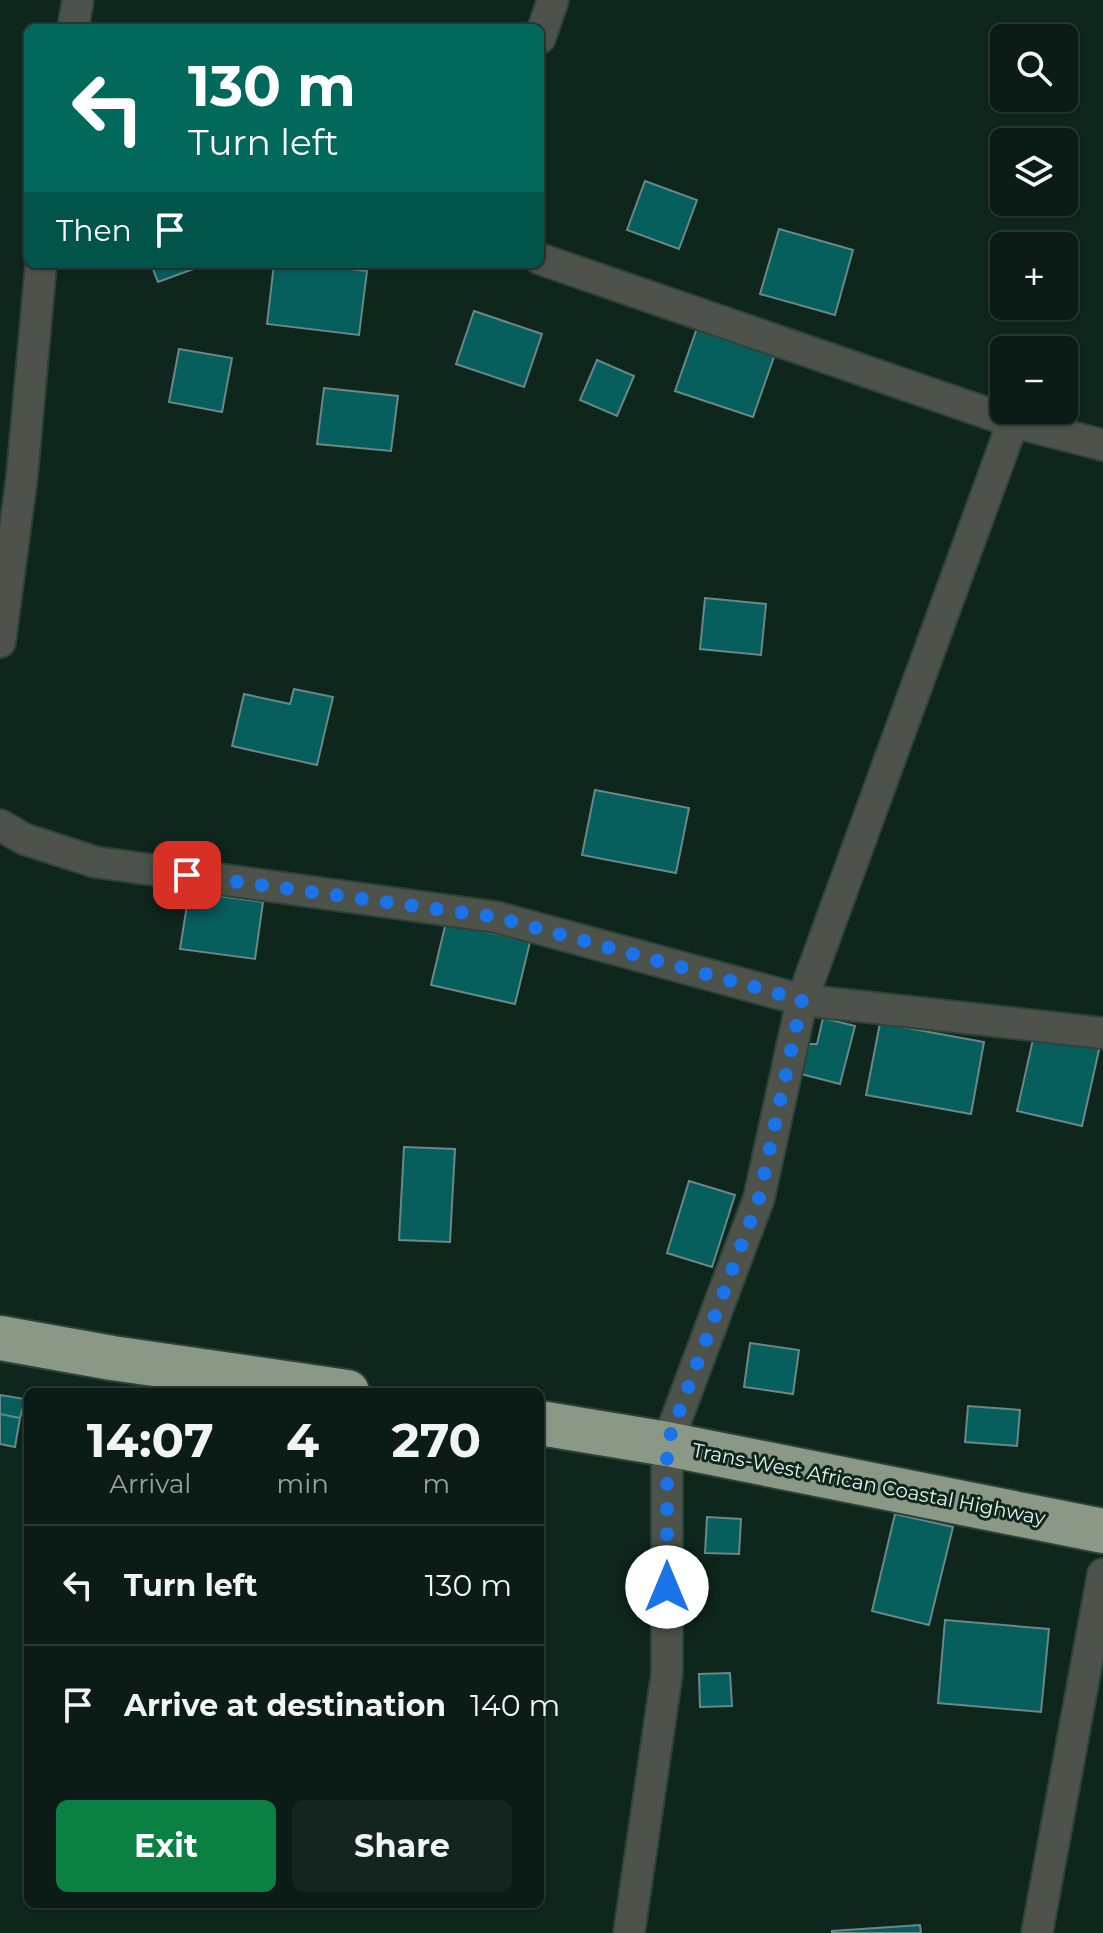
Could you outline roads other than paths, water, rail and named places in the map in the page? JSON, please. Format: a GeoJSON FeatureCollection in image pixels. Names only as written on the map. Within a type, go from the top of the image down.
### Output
{"type":"FeatureCollection","features":[{"type":"Feature","properties":{"kind":"highway"},"geometry":{"type":"LineString","coordinates":[[0,1338],[312,1388]]}},
{"type":"Feature","properties":{"kind":"highway","name":"Trans-West African Coastal Highway"},"geometry":{"type":"LineString","coordinates":[[544,1424],[667,1444],[1103,1531]]}},
{"type":"Feature","properties":{"kind":"street"},"geometry":{"type":"LineString","coordinates":[[74,24],[78,0]]}},
{"type":"Feature","properties":{"kind":"street"},"geometry":{"type":"LineString","coordinates":[[544,26],[553,0]]}},
{"type":"Feature","properties":{"kind":"street"},"geometry":{"type":"LineString","coordinates":[[544,260],[990,414]]}},
{"type":"Feature","properties":{"kind":"street"},"geometry":{"type":"LineString","coordinates":[[0,642],[22,476],[41,268]]}},
{"type":"Feature","properties":{"kind":"street"},"geometry":{"type":"LineString","coordinates":[[629,1933],[667,1673],[667,1444],[759,1198],[802,1000],[1012,424]]}},
{"type":"Feature","properties":{"kind":"street"},"geometry":{"type":"LineString","coordinates":[[1021,424],[1103,445]]}},
{"type":"Feature","properties":{"kind":"street"},"geometry":{"type":"LineString","coordinates":[[0,825],[24,839],[95,862],[496,917],[802,1000],[1103,1033]]}},
{"type":"Feature","properties":{"kind":"street"},"geometry":{"type":"LineString","coordinates":[[1037,1933],[1103,1574]]}}]}
